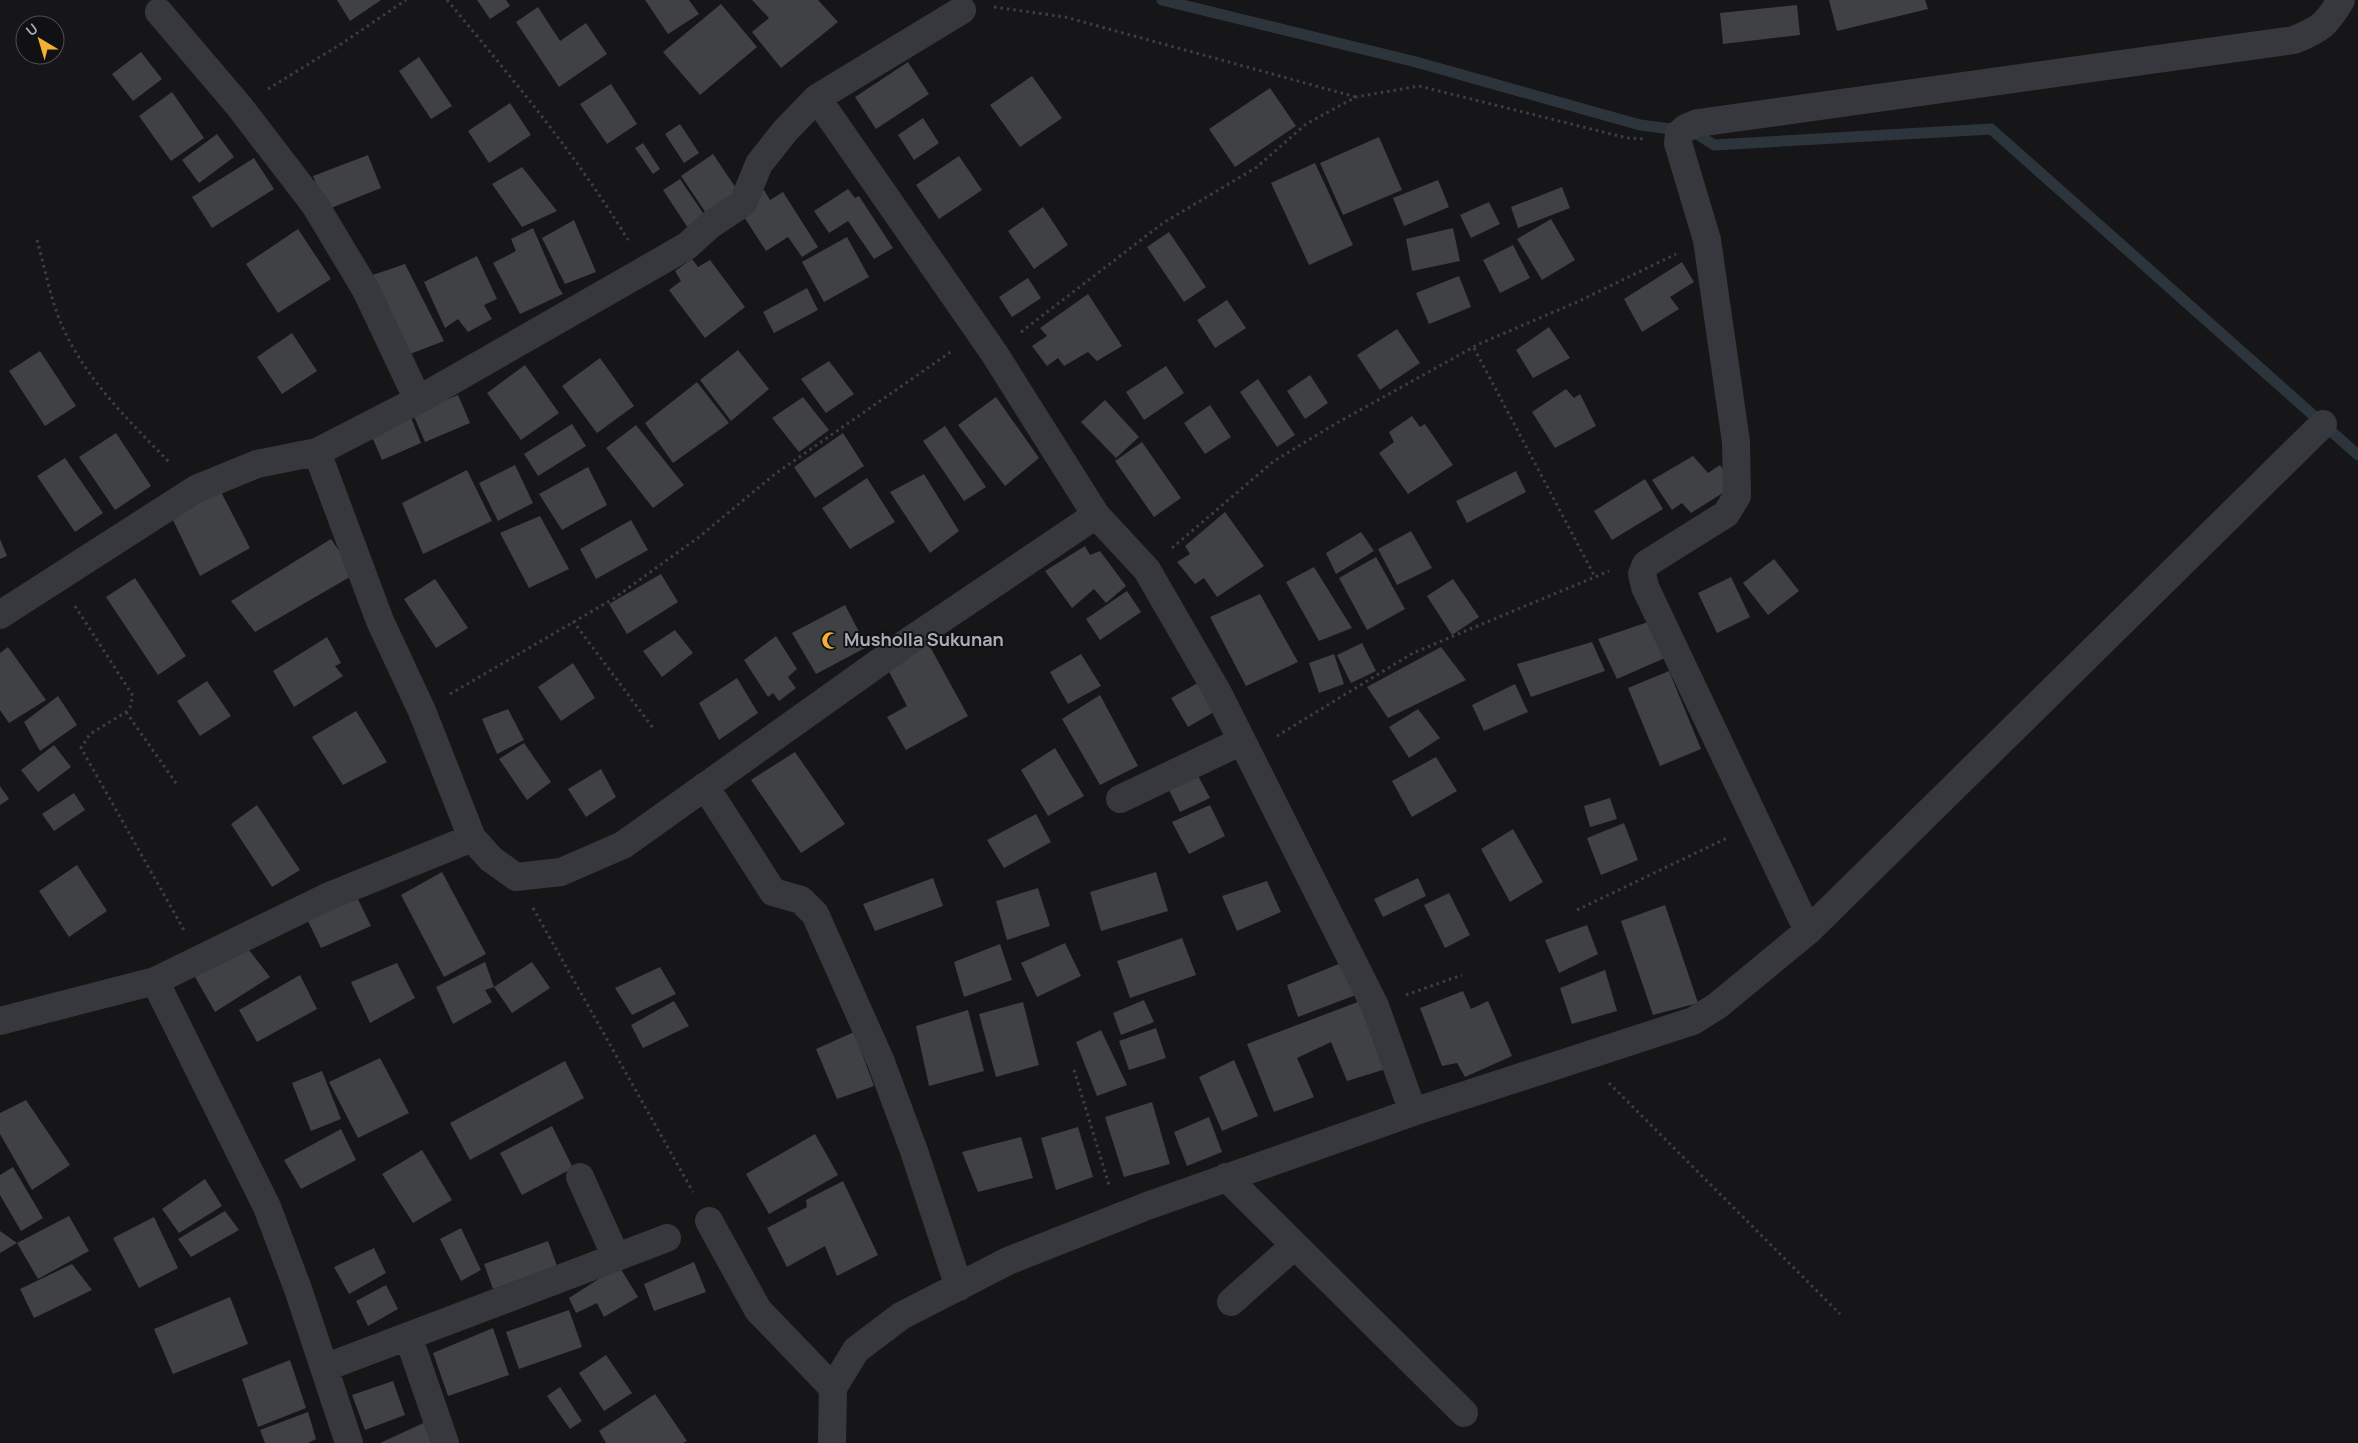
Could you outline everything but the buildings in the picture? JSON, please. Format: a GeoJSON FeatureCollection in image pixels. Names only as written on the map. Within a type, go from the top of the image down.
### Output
{"type":"FeatureCollection","features":[{"type":"Feature","properties":{"kind":"street"},"geometry":{"type":"LineString","coordinates":[[1808,930],[1645,587],[1642,574],[1646,564],[1726,514],[1737,496],[1736,442],[1706,240],[1681,135],[1698,123],[2294,40],[2317,31],[2330,18],[2341,0]]}},
{"type":"Feature","properties":{"kind":"street"},"geometry":{"type":"LineString","coordinates":[[0,615],[196,489],[257,464],[317,452],[418,400],[687,246],[710,225],[743,203],[759,164],[785,131],[817,98],[962,10]]}},
{"type":"Feature","properties":{"kind":"street"},"geometry":{"type":"LineString","coordinates":[[159,12],[239,106],[315,205],[366,290],[418,400]]}},
{"type":"Feature","properties":{"kind":"street"},"geometry":{"type":"LineString","coordinates":[[817,98],[987,342],[1096,515],[1147,570],[1218,693],[1375,1006],[1413,1112]]}},
{"type":"Feature","properties":{"kind":"street"},"geometry":{"type":"LineString","coordinates":[[832,1443],[833,1388],[856,1350],[901,1316],[1008,1261],[1118,1217],[1226,1177],[1413,1112],[1693,1021],[1717,1006],[1808,930],[2322,424]]}},
{"type":"Feature","properties":{"kind":"street"},"geometry":{"type":"LineString","coordinates":[[317,452],[380,621],[422,711],[472,838],[491,859],[516,877],[561,872],[623,844],[920,634],[1096,515]]}},
{"type":"Feature","properties":{"kind":"street"},"geometry":{"type":"LineString","coordinates":[[1120,799],[1245,747]]}},
{"type":"Feature","properties":{"kind":"street"},"geometry":{"type":"LineString","coordinates":[[705,786],[773,892],[801,900],[815,914],[881,1062],[914,1151],[959,1287]]}},
{"type":"Feature","properties":{"kind":"street"},"geometry":{"type":"LineString","coordinates":[[0,1022],[155,981],[327,897],[472,838]]}},
{"type":"Feature","properties":{"kind":"street"},"geometry":{"type":"LineString","coordinates":[[155,981],[267,1207],[298,1290],[349,1443]]}},
{"type":"Feature","properties":{"kind":"street"},"geometry":{"type":"LineString","coordinates":[[580,1177],[616,1257]]}},
{"type":"Feature","properties":{"kind":"street"},"geometry":{"type":"LineString","coordinates":[[1226,1177],[1464,1413]]}},
{"type":"Feature","properties":{"kind":"street"},"geometry":{"type":"LineString","coordinates":[[709,1222],[758,1310],[833,1388]]}},
{"type":"Feature","properties":{"kind":"street"},"geometry":{"type":"LineString","coordinates":[[324,1368],[667,1238]]}},
{"type":"Feature","properties":{"kind":"street"},"geometry":{"type":"LineString","coordinates":[[1231,1302],[1294,1246]]}},
{"type":"Feature","properties":{"kind":"street"},"geometry":{"type":"LineString","coordinates":[[408,1336],[445,1443]]}},
{"type":"Feature","properties":{"kind":"path"},"geometry":{"type":"LineString","coordinates":[[239,106],[342,44],[406,0]]}},
{"type":"Feature","properties":{"kind":"path"},"geometry":{"type":"LineString","coordinates":[[446,0],[541,114],[604,200],[646,271]]}},
{"type":"Feature","properties":{"kind":"path"},"geometry":{"type":"LineString","coordinates":[[962,10],[979,6],[1065,17],[1356,97]]}},
{"type":"Feature","properties":{"kind":"path"},"geometry":{"type":"LineString","coordinates":[[422,711],[613,599],[699,537],[775,474],[987,342],[1164,223],[1257,168],[1306,124],[1356,97],[1419,86],[1627,138],[1681,135]]}},
{"type":"Feature","properties":{"kind":"path"},"geometry":{"type":"LineString","coordinates":[[37,240],[62,326],[81,362],[108,400],[196,489]]}},
{"type":"Feature","properties":{"kind":"path"},"geometry":{"type":"LineString","coordinates":[[1147,570],[1274,461],[1335,424],[1474,348],[1706,240]]}},
{"type":"Feature","properties":{"kind":"path"},"geometry":{"type":"LineString","coordinates":[[1474,348],[1595,577]]}},
{"type":"Feature","properties":{"kind":"path"},"geometry":{"type":"LineString","coordinates":[[1245,747],[1413,653],[1615,568],[1646,564]]}},
{"type":"Feature","properties":{"kind":"path"},"geometry":{"type":"LineString","coordinates":[[58,578],[133,696],[130,707],[126,712],[90,734],[81,748],[200,959]]}},
{"type":"Feature","properties":{"kind":"path"},"geometry":{"type":"LineString","coordinates":[[573,621],[653,728]]}},
{"type":"Feature","properties":{"kind":"path"},"geometry":{"type":"LineString","coordinates":[[126,712],[178,786]]}},
{"type":"Feature","properties":{"kind":"path"},"geometry":{"type":"LineString","coordinates":[[1577,910],[1757,824]]}},
{"type":"Feature","properties":{"kind":"path"},"geometry":{"type":"LineString","coordinates":[[516,877],[709,1222]]}},
{"type":"Feature","properties":{"kind":"path"},"geometry":{"type":"LineString","coordinates":[[1375,1006],[1462,976]]}},
{"type":"Feature","properties":{"kind":"path"},"geometry":{"type":"LineString","coordinates":[[1582,1056],[1840,1314]]}},
{"type":"Feature","properties":{"kind":"path"},"geometry":{"type":"LineString","coordinates":[[1074,1070],[1118,1217]]}},
{"type":"Feature","properties":{"kind":"waterway"},"geometry":{"type":"LineString","coordinates":[[1162,0],[1416,62],[1640,125],[1694,132],[1714,145],[1991,129],[2358,455]]}},
{"type":"Feature","properties":{"kind":"place","name":"Musholla Sukunan"},"geometry":{"type":"Point","coordinates":[830,640]}}]}
